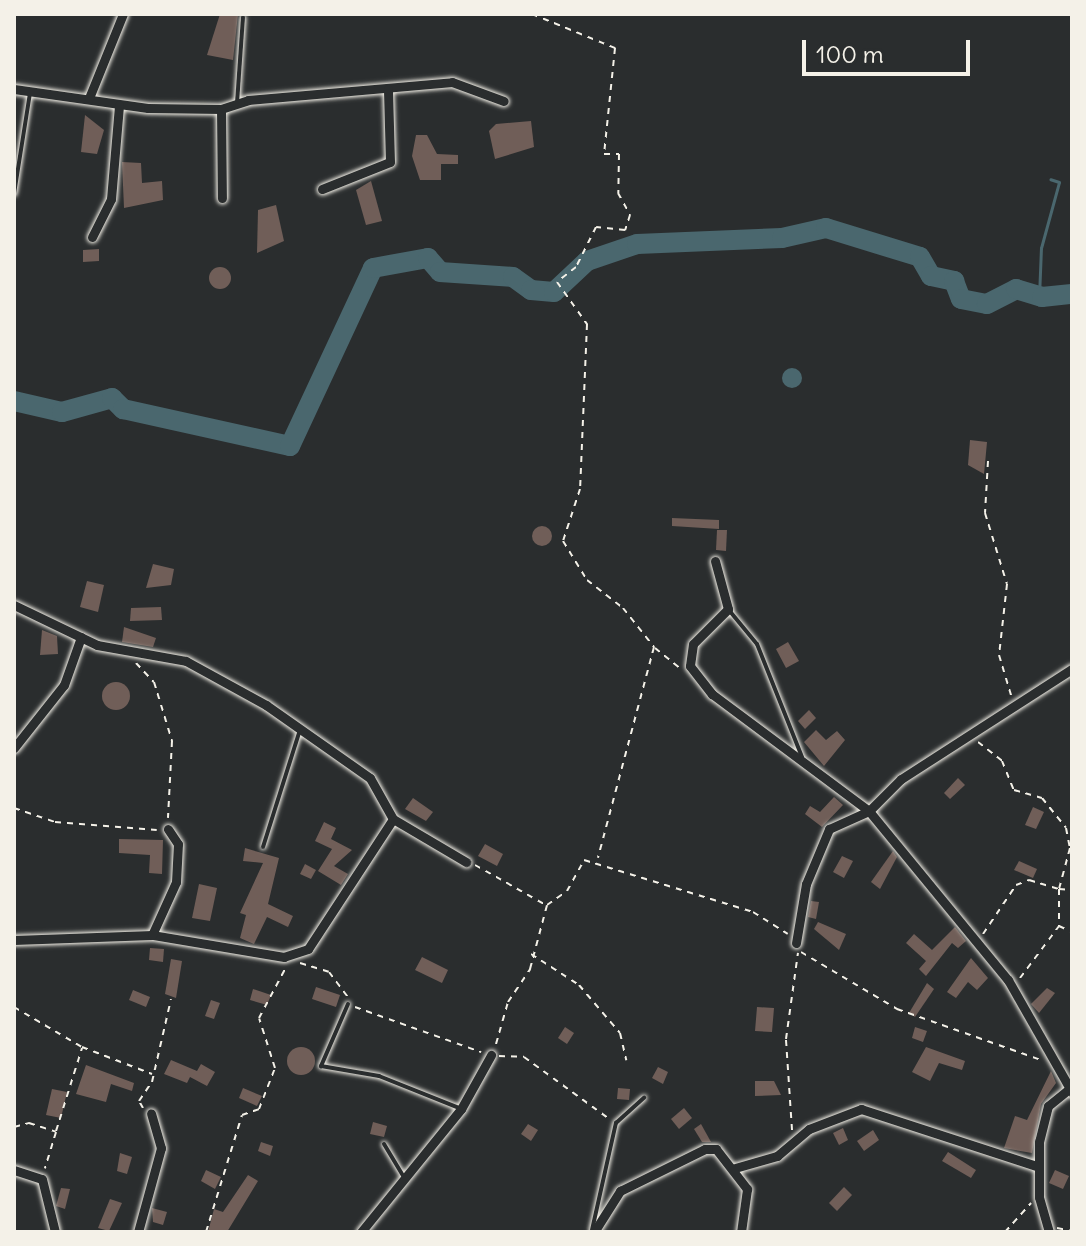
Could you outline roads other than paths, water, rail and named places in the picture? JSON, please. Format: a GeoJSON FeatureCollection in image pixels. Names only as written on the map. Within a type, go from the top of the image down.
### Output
{"type":"FeatureCollection","features":[{"type":"Feature","properties":{"kind":"street"},"geometry":{"type":"LineString","coordinates":[[89,98],[123,14]]}},
{"type":"Feature","properties":{"kind":"street"},"geometry":{"type":"LineString","coordinates":[[14,89],[89,98],[119,105],[221,109],[237,103],[452,82],[504,101]]}},
{"type":"Feature","properties":{"kind":"street"},"geometry":{"type":"LineString","coordinates":[[322,189],[390,162],[394,120],[388,89]]}},
{"type":"Feature","properties":{"kind":"street"},"geometry":{"type":"LineString","coordinates":[[92,237],[111,199],[119,105]]}},
{"type":"Feature","properties":{"kind":"street"},"geometry":{"type":"LineString","coordinates":[[221,109],[222,198]]}},
{"type":"Feature","properties":{"kind":"street"},"geometry":{"type":"LineString","coordinates":[[715,561],[728,609],[688,655],[702,683],[869,811],[1015,990],[1071,1090],[1048,1106],[1036,1166],[1039,1197],[1048,1230]]}},
{"type":"Feature","properties":{"kind":"street"},"geometry":{"type":"LineString","coordinates":[[14,605],[81,637],[133,655],[186,661],[300,730],[370,778],[393,819],[466,862]]}},
{"type":"Feature","properties":{"kind":"street"},"geometry":{"type":"LineString","coordinates":[[14,748],[64,685],[81,637]]}},
{"type":"Feature","properties":{"kind":"street"},"geometry":{"type":"LineString","coordinates":[[797,947],[806,884],[829,829],[849,814],[869,811],[901,779],[1072,669]]}},
{"type":"Feature","properties":{"kind":"street"},"geometry":{"type":"LineString","coordinates":[[14,940],[152,935],[284,957],[308,949],[393,819]]}},
{"type":"Feature","properties":{"kind":"street"},"geometry":{"type":"LineString","coordinates":[[152,935],[176,882],[178,844],[168,829]]}},
{"type":"Feature","properties":{"kind":"street"},"geometry":{"type":"LineString","coordinates":[[361,1232],[406,1181],[461,1109],[491,1055]]}},
{"type":"Feature","properties":{"kind":"street"},"geometry":{"type":"LineString","coordinates":[[735,1168],[777,1156],[792,1143],[861,1109],[1036,1166]]}},
{"type":"Feature","properties":{"kind":"street"},"geometry":{"type":"LineString","coordinates":[[138,1232],[161,1148],[151,1113]]}},
{"type":"Feature","properties":{"kind":"street"},"geometry":{"type":"LineString","coordinates":[[593,1232],[620,1191],[657,1169],[705,1149],[716,1149],[735,1168],[747,1189],[741,1232]]}},
{"type":"Feature","properties":{"kind":"street"},"geometry":{"type":"LineString","coordinates":[[14,1170],[42,1179],[55,1232]]}},
{"type":"Feature","properties":{"kind":"lane"},"geometry":{"type":"LineString","coordinates":[[237,103],[243,17]]}},
{"type":"Feature","properties":{"kind":"lane"},"geometry":{"type":"LineString","coordinates":[[14,194],[30,93]]}},
{"type":"Feature","properties":{"kind":"lane"},"geometry":{"type":"LineString","coordinates":[[728,609],[757,644],[804,763]]}},
{"type":"Feature","properties":{"kind":"lane"},"geometry":{"type":"LineString","coordinates":[[263,847],[300,730]]}},
{"type":"Feature","properties":{"kind":"lane"},"geometry":{"type":"LineString","coordinates":[[348,1004],[321,1066],[379,1076],[461,1109]]}},
{"type":"Feature","properties":{"kind":"lane"},"geometry":{"type":"LineString","coordinates":[[593,1232],[616,1123],[644,1098]]}},
{"type":"Feature","properties":{"kind":"lane"},"geometry":{"type":"LineString","coordinates":[[384,1144],[406,1181]]}},
{"type":"Feature","properties":{"kind":"water"},"geometry":{"type":"Polygon","coordinates":[[[792,368],[799,371],[802,378],[799,385],[792,388],[785,385],[782,378],[785,371],[792,368]]]}},
{"type":"Feature","properties":{"kind":"waterway"},"geometry":{"type":"LineString","coordinates":[[1039,297],[1041,248],[1059,182],[1050,179]]}},
{"type":"Feature","properties":{"kind":"waterway"},"geometry":{"type":"LineString","coordinates":[[14,401],[62,412],[112,398],[123,409],[290,446],[373,268],[428,258],[440,272],[513,277],[531,290],[554,292],[587,261],[637,244],[782,238],[826,228],[920,257],[931,276],[954,281],[961,299],[987,304],[1016,289],[1042,297],[1072,294]]}}]}
